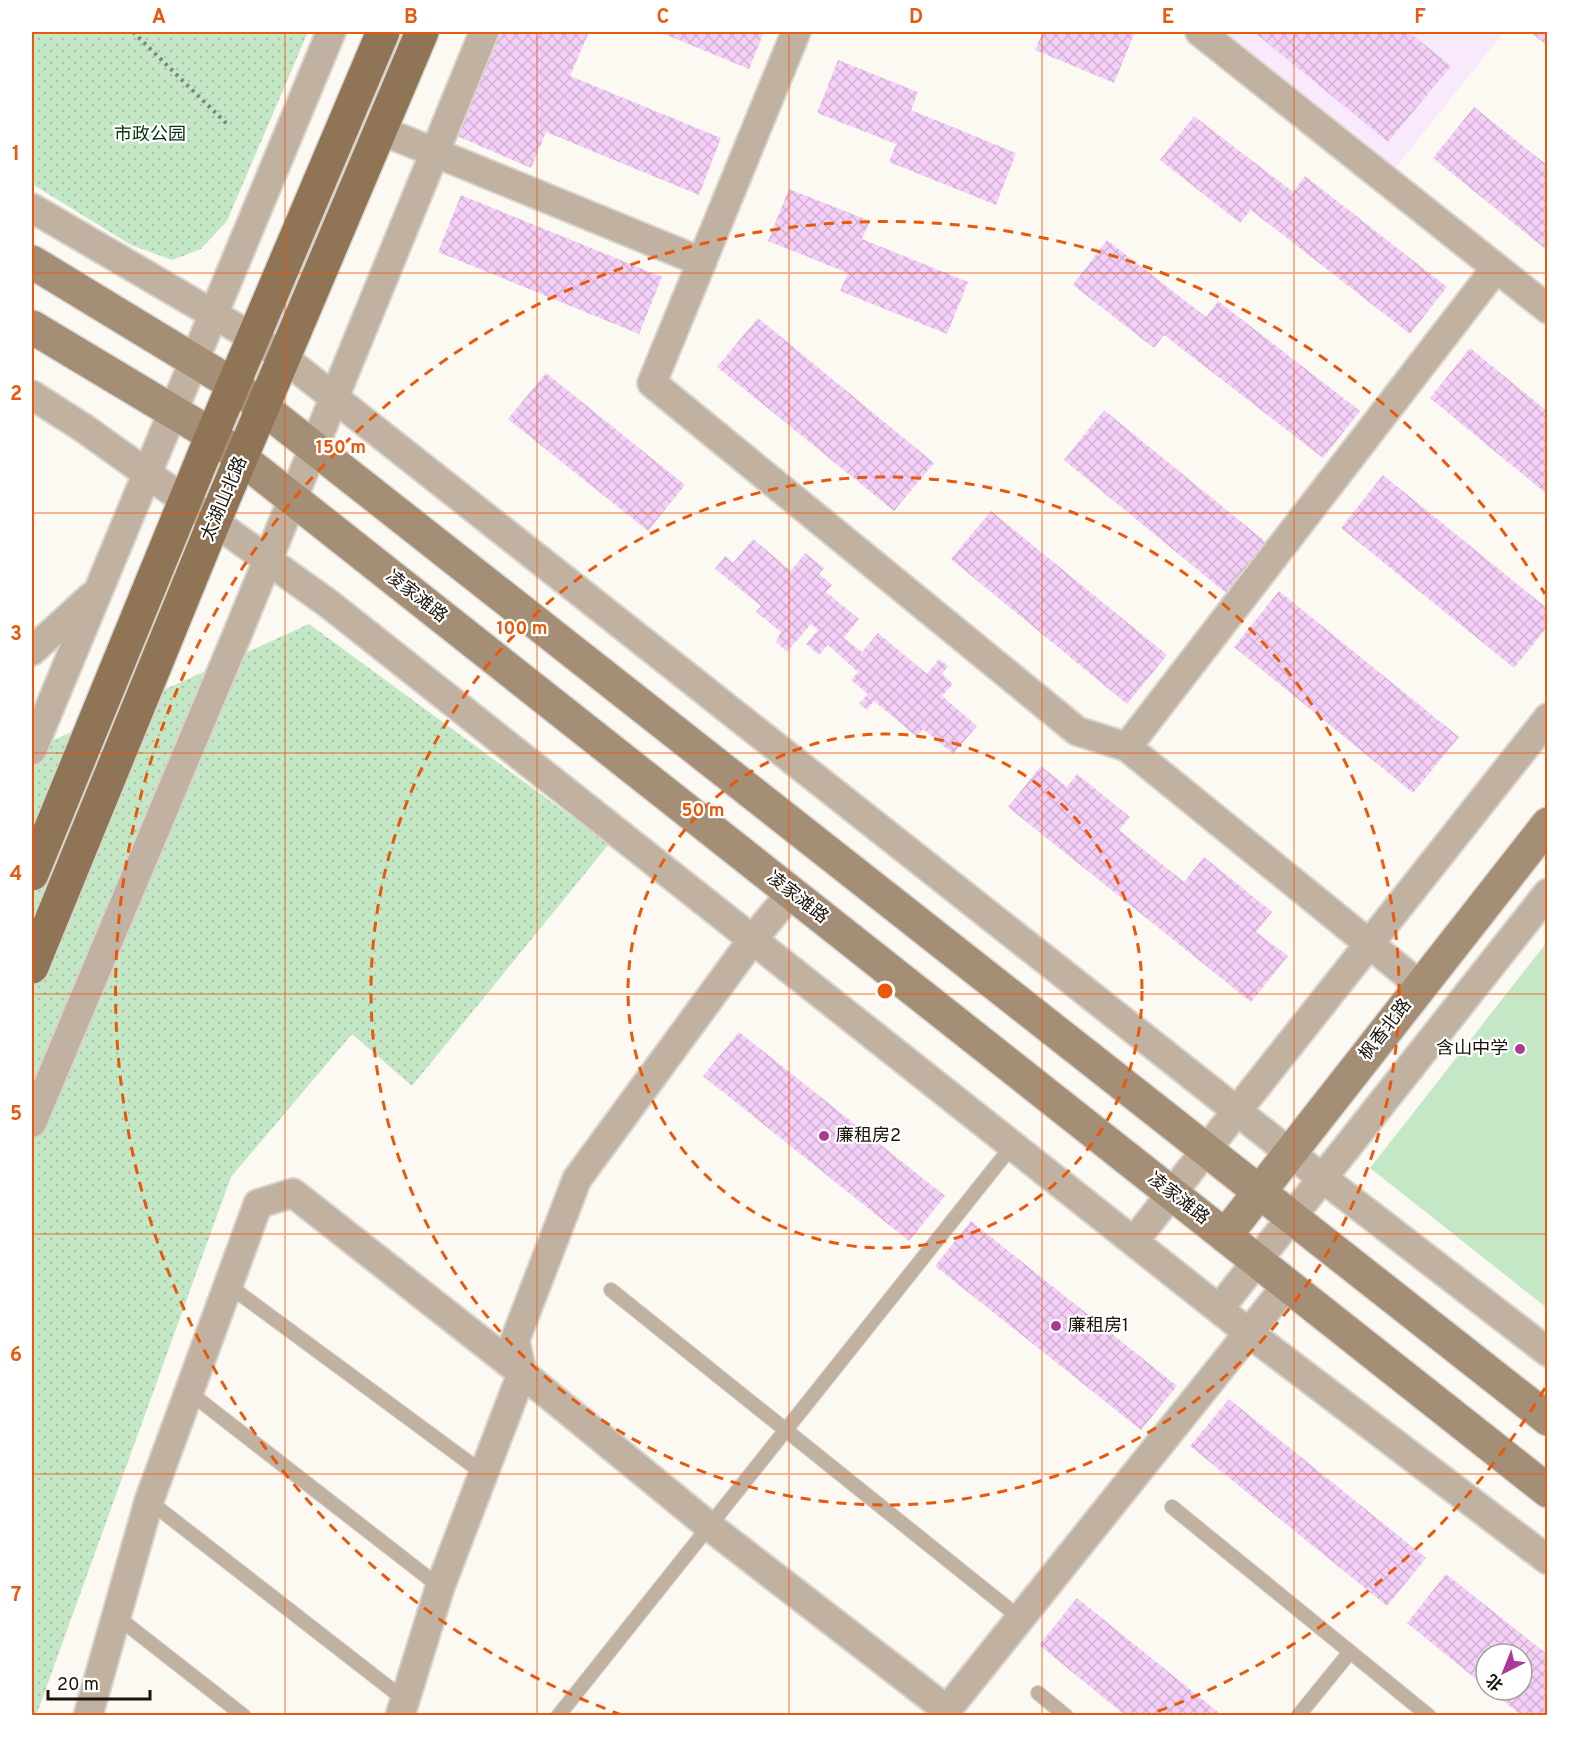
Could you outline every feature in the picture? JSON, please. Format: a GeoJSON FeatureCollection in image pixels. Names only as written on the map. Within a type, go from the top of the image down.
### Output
{"type":"FeatureCollection","features":[{"type":"Feature","properties":{"kind":"main road","name":"太湖山北路"},"geometry":{"type":"LineString","coordinates":[[32,874],[212,435],[383,32]]}},
{"type":"Feature","properties":{"kind":"main road","name":"太湖山北路"},"geometry":{"type":"LineString","coordinates":[[32,967],[214,522],[422,32]]}},
{"type":"Feature","properties":{"kind":"main road"},"geometry":{"type":"LineString","coordinates":[[32,262],[234,385],[1548,1419]]}},
{"type":"Feature","properties":{"kind":"main road","name":"凌家滩路"},"geometry":{"type":"LineString","coordinates":[[32,327],[212,435],[1548,1491]]}},
{"type":"Feature","properties":{"kind":"main road","name":"枫香北路"},"geometry":{"type":"LineString","coordinates":[[1225,1236],[1548,824]]}},
{"type":"Feature","properties":{"kind":"street"},"geometry":{"type":"LineString","coordinates":[[32,750],[331,32]]}},
{"type":"Feature","properties":{"kind":"street"},"geometry":{"type":"LineString","coordinates":[[32,1123],[484,32]]}},
{"type":"Feature","properties":{"kind":"street"},"geometry":{"type":"LineString","coordinates":[[796,32],[652,383],[1077,731],[1127,747],[1420,986]]}},
{"type":"Feature","properties":{"kind":"street"},"geometry":{"type":"LineString","coordinates":[[1200,32],[1548,309]]}},
{"type":"Feature","properties":{"kind":"street"},"geometry":{"type":"LineString","coordinates":[[380,130],[702,262]]}},
{"type":"Feature","properties":{"kind":"street"},"geometry":{"type":"LineString","coordinates":[[32,208],[254,338],[284,358],[1322,1179],[1548,1352]]}},
{"type":"Feature","properties":{"kind":"street"},"geometry":{"type":"LineString","coordinates":[[1127,747],[1496,268]]}},
{"type":"Feature","properties":{"kind":"street"},"geometry":{"type":"LineString","coordinates":[[32,395],[85,429],[338,611],[1249,1333],[1548,1560]]}},
{"type":"Feature","properties":{"kind":"street"},"geometry":{"type":"LineString","coordinates":[[32,651],[98,592]]}},
{"type":"Feature","properties":{"kind":"street"},"geometry":{"type":"LineString","coordinates":[[1134,1241],[1548,718]]}},
{"type":"Feature","properties":{"kind":"street"},"geometry":{"type":"LineString","coordinates":[[403,1708],[440,1587],[522,1373],[515,1340],[577,1179],[753,939],[791,893]]}},
{"type":"Feature","properties":{"kind":"street"},"geometry":{"type":"LineString","coordinates":[[1219,1309],[1548,893]]}},
{"type":"Feature","properties":{"kind":"street"},"geometry":{"type":"LineString","coordinates":[[88,1716],[149,1501],[258,1204],[293,1194],[522,1373],[709,1526],[945,1713],[1287,1285]]}},
{"type":"Feature","properties":{"kind":"lane"},"geometry":{"type":"LineString","coordinates":[[558,1716],[1012,1146]]}},
{"type":"Feature","properties":{"kind":"lane"},"geometry":{"type":"LineString","coordinates":[[228,1285],[483,1473]]}},
{"type":"Feature","properties":{"kind":"lane"},"geometry":{"type":"LineString","coordinates":[[611,1290],[1020,1618]]}},
{"type":"Feature","properties":{"kind":"lane"},"geometry":{"type":"LineString","coordinates":[[189,1392],[440,1587]]}},
{"type":"Feature","properties":{"kind":"lane"},"geometry":{"type":"LineString","coordinates":[[149,1501],[403,1708]]}},
{"type":"Feature","properties":{"kind":"lane"},"geometry":{"type":"LineString","coordinates":[[1172,1507],[1429,1716]]}},
{"type":"Feature","properties":{"kind":"lane"},"geometry":{"type":"LineString","coordinates":[[116,1616],[244,1716]]}},
{"type":"Feature","properties":{"kind":"lane"},"geometry":{"type":"LineString","coordinates":[[1298,1716],[1350,1652]]}},
{"type":"Feature","properties":{"kind":"lane"},"geometry":{"type":"LineString","coordinates":[[1038,1693],[1066,1716]]}},
{"type":"Feature","properties":{"kind":"path"},"geometry":{"type":"LineString","coordinates":[[133,32],[228,125]]}},
{"type":"Feature","properties":{"kind":"shaded area"},"geometry":{"type":"Polygon","coordinates":[[[1226,32],[1504,32],[1396,167],[1226,32]]]}},
{"type":"Feature","properties":{"kind":"green space","name":"市政公园"},"geometry":{"type":"Polygon","coordinates":[[[32,32],[308,32],[227,221],[201,249],[172,260],[131,245],[32,184],[32,32]]]}},
{"type":"Feature","properties":{"kind":"green space"},"geometry":{"type":"Polygon","coordinates":[[[309,624],[609,844],[412,1086],[352,1034],[231,1177],[36,1716],[32,1715],[32,750],[309,624]]]}},
{"type":"Feature","properties":{"kind":"green space"},"geometry":{"type":"Polygon","coordinates":[[[1547,942],[1547,1308],[1370,1168],[1547,942]]]}},
{"type":"Feature","properties":{"kind":"building"},"geometry":{"type":"Polygon","coordinates":[[[499,32],[589,32],[570,76],[721,138],[699,195],[546,132],[531,168],[455,135],[499,32]]]}},
{"type":"Feature","properties":{"kind":"building"},"geometry":{"type":"Polygon","coordinates":[[[659,32],[764,32],[749,69],[659,32]]]}},
{"type":"Feature","properties":{"kind":"building"},"geometry":{"type":"Polygon","coordinates":[[[1043,32],[1135,32],[1114,83],[1035,50],[1043,32]]]}},
{"type":"Feature","properties":{"kind":"building"},"geometry":{"type":"Polygon","coordinates":[[[1254,32],[1409,32],[1451,66],[1388,142],[1254,32]]]}},
{"type":"Feature","properties":{"kind":"building"},"geometry":{"type":"Polygon","coordinates":[[[1530,32],[1548,32],[1548,46],[1530,32]]]}},
{"type":"Feature","properties":{"kind":"building"},"geometry":{"type":"Polygon","coordinates":[[[838,60],[918,92],[911,110],[1016,153],[996,205],[889,162],[896,144],[817,113],[838,60]]]}},
{"type":"Feature","properties":{"kind":"building"},"geometry":{"type":"Polygon","coordinates":[[[1474,107],[1548,166],[1548,251],[1433,158],[1474,107]]]}},
{"type":"Feature","properties":{"kind":"building"},"geometry":{"type":"Polygon","coordinates":[[[1194,116],[1293,192],[1305,176],[1447,287],[1410,334],[1251,210],[1240,223],[1160,160],[1194,116]]]}},
{"type":"Feature","properties":{"kind":"building"},"geometry":{"type":"Polygon","coordinates":[[[789,189],[870,221],[862,239],[968,282],[947,334],[840,291],[848,273],[768,241],[789,189]]]}},
{"type":"Feature","properties":{"kind":"building"},"geometry":{"type":"Polygon","coordinates":[[[461,195],[662,277],[639,334],[438,252],[461,195]]]}},
{"type":"Feature","properties":{"kind":"building"},"geometry":{"type":"Polygon","coordinates":[[[1107,240],[1206,317],[1218,301],[1360,411],[1323,458],[1164,335],[1154,348],[1073,285],[1107,240]]]}},
{"type":"Feature","properties":{"kind":"building"},"geometry":{"type":"Polygon","coordinates":[[[758,318],[934,463],[894,511],[717,367],[758,318]]]}},
{"type":"Feature","properties":{"kind":"building"},"geometry":{"type":"Polygon","coordinates":[[[1470,348],[1548,412],[1548,495],[1430,398],[1470,348]]]}},
{"type":"Feature","properties":{"kind":"building"},"geometry":{"type":"Polygon","coordinates":[[[546,373],[685,485],[648,531],[508,419],[546,373]]]}},
{"type":"Feature","properties":{"kind":"building"},"geometry":{"type":"Polygon","coordinates":[[[1104,410],[1267,543],[1226,593],[1064,460],[1104,410]]]}},
{"type":"Feature","properties":{"kind":"building"},"geometry":{"type":"Polygon","coordinates":[[[1383,475],[1548,609],[1548,626],[1514,668],[1341,528],[1383,475]]]}},
{"type":"Feature","properties":{"kind":"building"},"geometry":{"type":"Polygon","coordinates":[[[991,511],[1167,655],[1127,704],[951,559],[991,511]]]}},
{"type":"Feature","properties":{"kind":"building"},"geometry":{"type":"Polygon","coordinates":[[[753,539],[791,571],[805,553],[824,568],[819,574],[832,585],[826,592],[859,619],[844,638],[862,652],[878,633],[927,674],[939,659],[948,666],[942,674],[953,684],[942,696],[977,726],[953,754],[923,729],[917,737],[874,701],[867,710],[859,703],[868,694],[851,680],[858,672],[828,645],[819,655],[806,644],[818,630],[811,624],[787,652],[776,642],[781,632],[756,612],[761,606],[715,569],[725,556],[733,563],[753,539]]]}},
{"type":"Feature","properties":{"kind":"building"},"geometry":{"type":"Polygon","coordinates":[[[1279,591],[1459,737],[1413,793],[1234,647],[1279,591]]]}},
{"type":"Feature","properties":{"kind":"building"},"geometry":{"type":"Polygon","coordinates":[[[1041,766],[1067,787],[1077,774],[1130,817],[1119,830],[1184,882],[1204,857],[1272,912],[1256,932],[1288,956],[1251,1002],[1008,807],[1041,766]]]}},
{"type":"Feature","properties":{"kind":"building","name":"廉租房2"},"geometry":{"type":"Polygon","coordinates":[[[739,1032],[945,1196],[909,1241],[703,1076],[739,1032]]]}},
{"type":"Feature","properties":{"kind":"building","name":"廉租房1"},"geometry":{"type":"Polygon","coordinates":[[[971,1221],[1177,1386],[1141,1430],[935,1266],[971,1221]]]}},
{"type":"Feature","properties":{"kind":"building"},"geometry":{"type":"Polygon","coordinates":[[[1229,1399],[1426,1558],[1387,1606],[1190,1446],[1229,1399]]]}},
{"type":"Feature","properties":{"kind":"building"},"geometry":{"type":"Polygon","coordinates":[[[1446,1574],[1532,1642],[1474,1642],[1474,1677],[1407,1623],[1446,1574]]]}},
{"type":"Feature","properties":{"kind":"building"},"geometry":{"type":"Polygon","coordinates":[[[1077,1598],[1223,1716],[1126,1716],[1039,1645],[1077,1598]]]}},
{"type":"Feature","properties":{"kind":"building"},"geometry":{"type":"Polygon","coordinates":[[[1534,1644],[1548,1655],[1548,1716],[1522,1716],[1505,1702],[1534,1702],[1534,1644]]]}},
{"type":"Feature","properties":{"kind":"place","name":"含山中学"},"geometry":{"type":"Point","coordinates":[1520,1049]}},
{"type":"Feature","properties":{"kind":"place","name":"廉租房2"},"geometry":{"type":"Point","coordinates":[824,1136]}},
{"type":"Feature","properties":{"kind":"place","name":"廉租房1"},"geometry":{"type":"Point","coordinates":[1056,1326]}}]}
